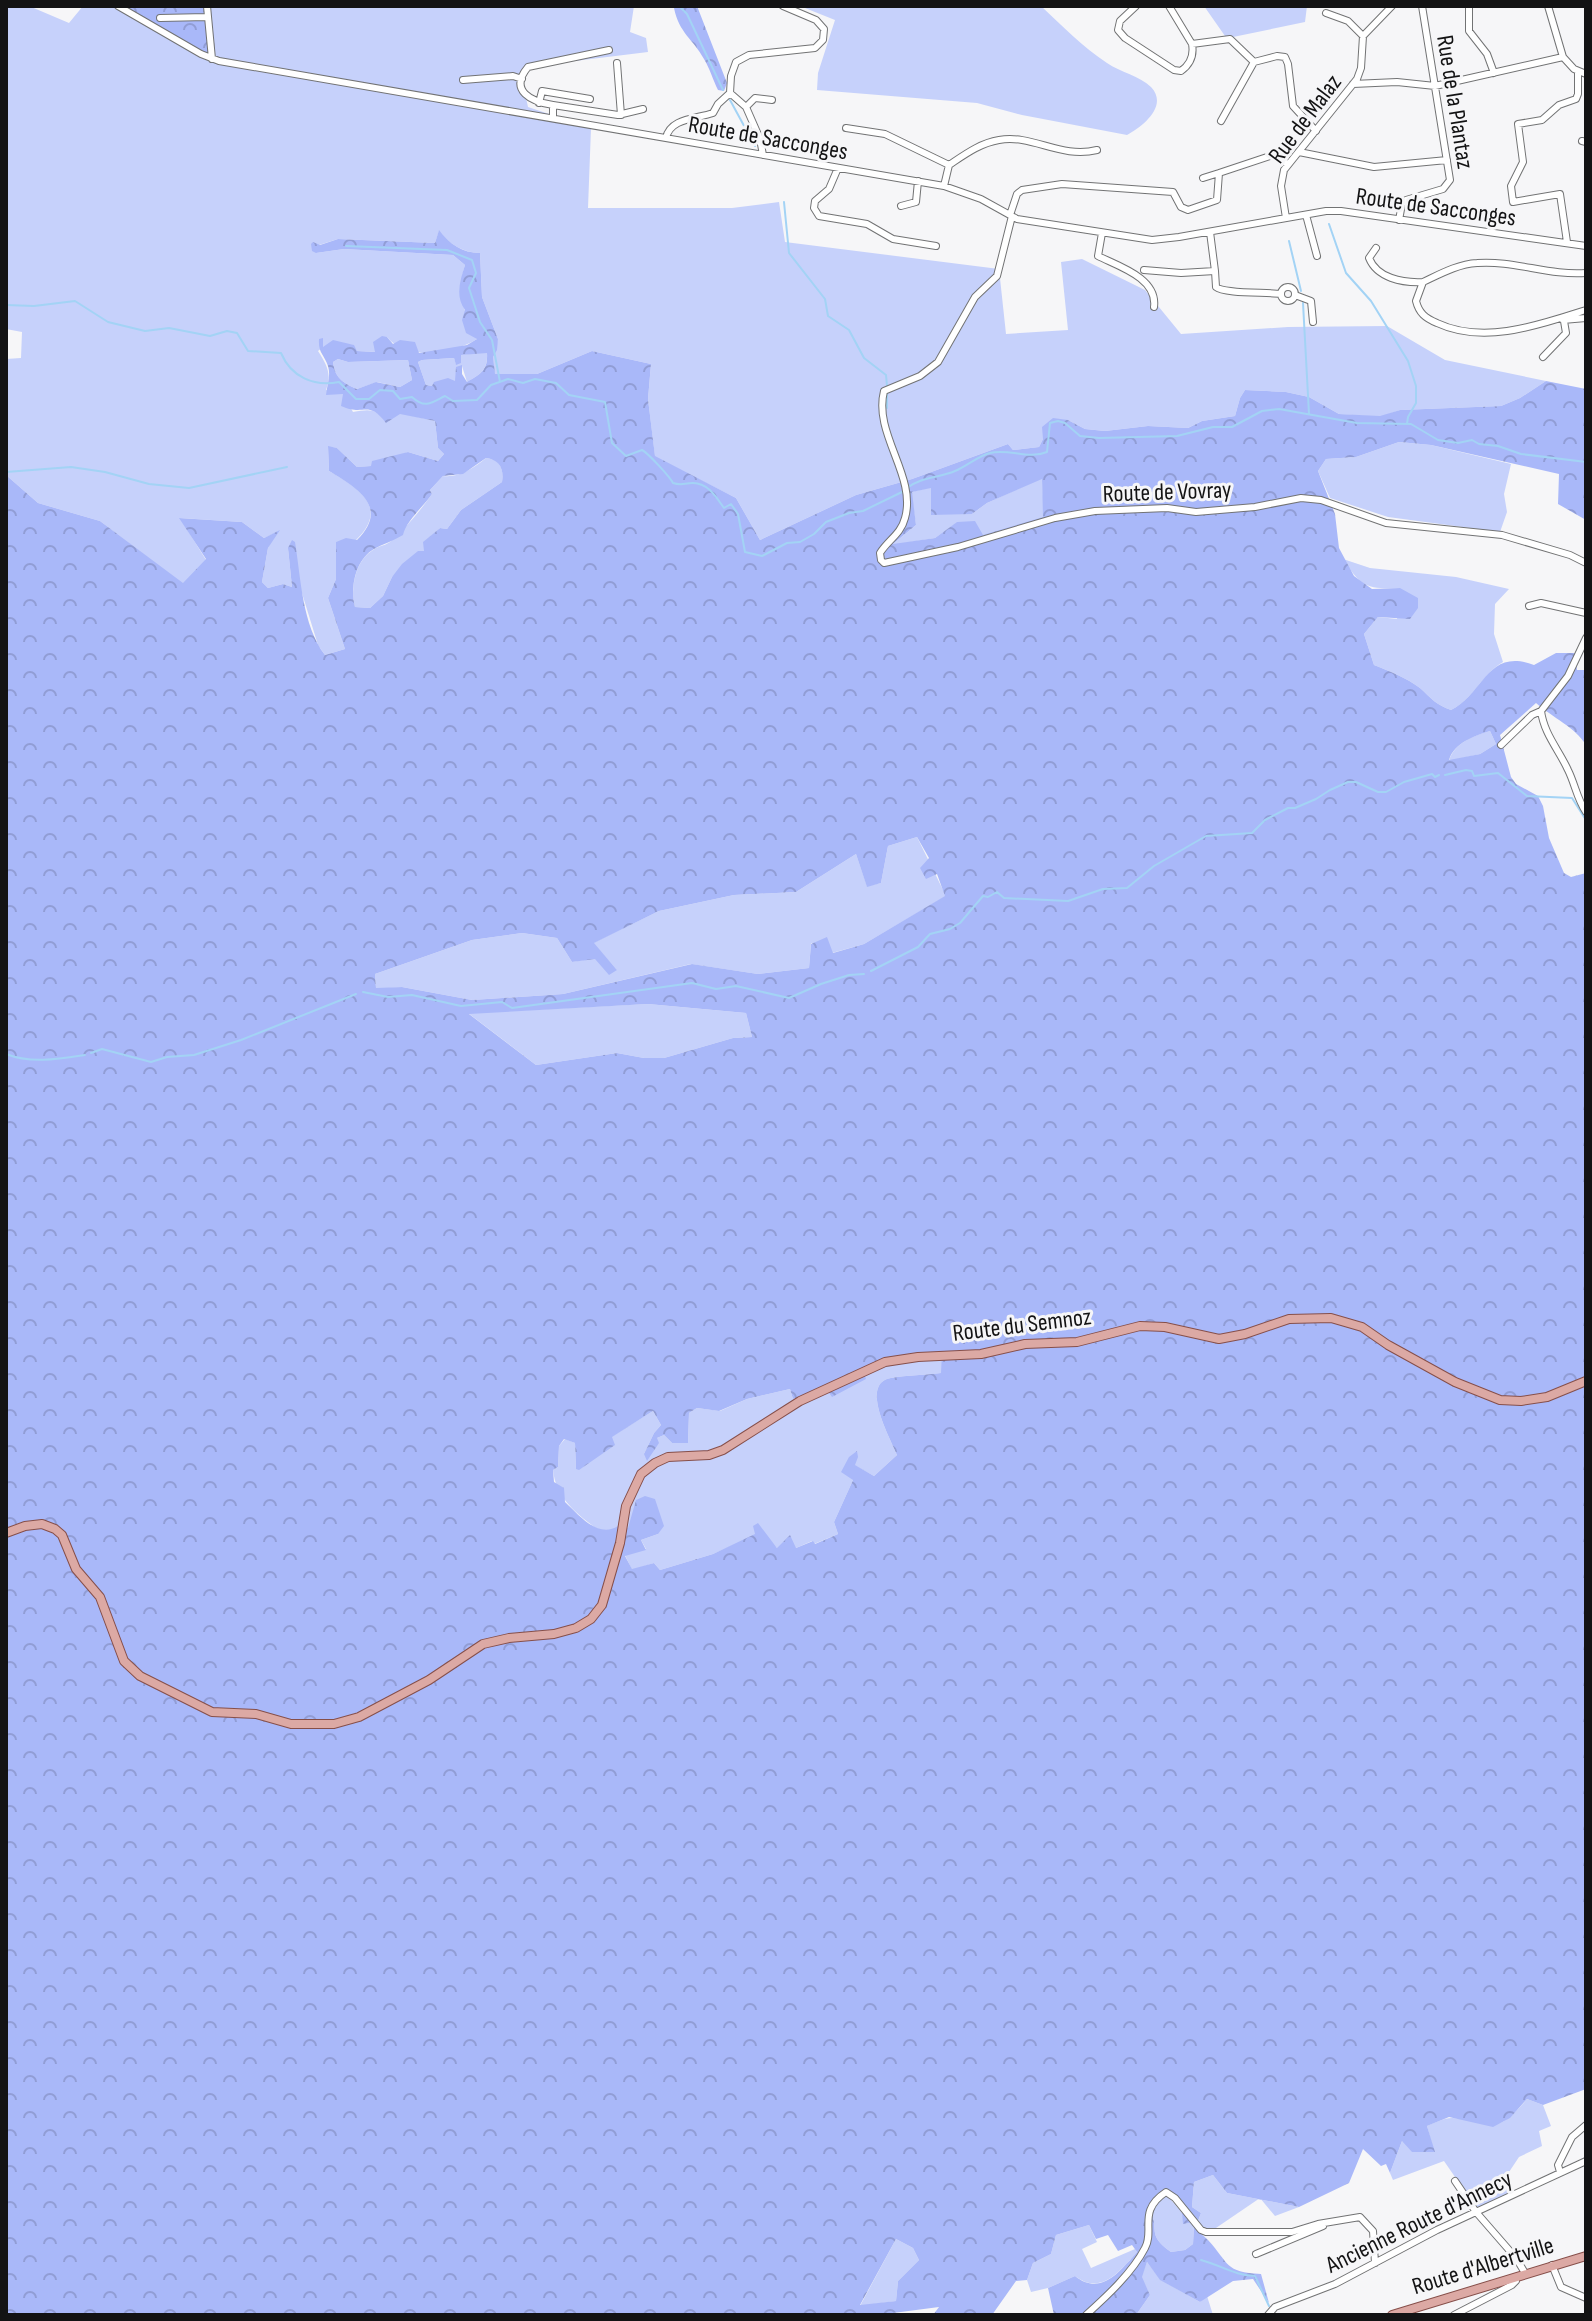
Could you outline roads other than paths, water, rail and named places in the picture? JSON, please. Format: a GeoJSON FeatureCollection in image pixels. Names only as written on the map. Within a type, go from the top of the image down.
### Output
{"type":"FeatureCollection","features":[{"type":"Feature","properties":{"kind":"main road","name":"Route du Semnoz"},"geometry":{"type":"LineString","coordinates":[[6,1533],[42,1524],[62,1535],[76,1569],[100,1597],[120,1652],[134,1673],[205,1710],[225,1714],[256,1714],[291,1724],[334,1724],[354,1719],[437,1675],[483,1644],[554,1634],[584,1624],[596,1614],[604,1598],[620,1543],[626,1506],[636,1482],[648,1468],[668,1457],[709,1455],[723,1450],[800,1401],[893,1360],[981,1354],[1025,1344],[1077,1342],[1140,1326],[1165,1327],[1219,1339],[1289,1319],[1331,1318],[1362,1327],[1455,1382],[1500,1400],[1547,1397],[1586,1381]]}},
{"type":"Feature","properties":{"kind":"main road","name":"Route d'Albertville"},"geometry":{"type":"LineString","coordinates":[[1392,2315],[1586,2256]]}},
{"type":"Feature","properties":{"kind":"street","name":"Route de Sacconges"},"geometry":{"type":"LineString","coordinates":[[118,6],[216,60],[944,186],[981,199],[1011,216],[1102,233],[1152,240],[1341,211],[1586,245]]}},
{"type":"Feature","properties":{"kind":"street"},"geometry":{"type":"LineString","coordinates":[[207,6],[216,60]]}},
{"type":"Feature","properties":{"kind":"street"},"geometry":{"type":"LineString","coordinates":[[666,138],[674,124],[713,113],[730,93],[736,62],[749,55],[815,48],[823,40],[824,29],[816,20],[783,6]]}},
{"type":"Feature","properties":{"kind":"street"},"geometry":{"type":"LineString","coordinates":[[1136,6],[1120,21],[1118,30],[1125,38],[1174,70],[1181,71],[1188,66],[1193,53],[1192,44],[1169,6]]}},
{"type":"Feature","properties":{"kind":"street"},"geometry":{"type":"LineString","coordinates":[[1326,13],[1348,21],[1363,36],[1392,6]]}},
{"type":"Feature","properties":{"kind":"street","name":"Rue de la Plantaz"},"geometry":{"type":"LineString","coordinates":[[1399,220],[1402,204],[1406,200],[1443,189],[1449,184],[1422,6]]}},
{"type":"Feature","properties":{"kind":"street"},"geometry":{"type":"LineString","coordinates":[[1469,6],[1469,31],[1487,54],[1494,73]]}},
{"type":"Feature","properties":{"kind":"street"},"geometry":{"type":"LineString","coordinates":[[1548,6],[1563,57],[1582,73],[1578,94],[1576,99],[1559,105],[1542,120],[1518,124],[1523,162],[1511,186],[1513,202],[1560,194],[1564,242]]}},
{"type":"Feature","properties":{"kind":"street"},"geometry":{"type":"LineString","coordinates":[[160,18],[207,17]]}},
{"type":"Feature","properties":{"kind":"street","name":"Rue de Malaz"},"geometry":{"type":"LineString","coordinates":[[1286,218],[1281,179],[1288,164],[1353,84],[1361,68],[1363,36]]}},
{"type":"Feature","properties":{"kind":"street"},"geometry":{"type":"LineString","coordinates":[[1192,44],[1230,39],[1254,62]]}},
{"type":"Feature","properties":{"kind":"street"},"geometry":{"type":"LineString","coordinates":[[609,50],[579,58],[535,63],[528,67],[522,79],[525,96],[539,103],[621,115],[643,109]]}},
{"type":"Feature","properties":{"kind":"street"},"geometry":{"type":"LineString","coordinates":[[1221,121],[1254,62],[1277,56],[1285,57],[1288,64],[1293,106],[1316,131]]}},
{"type":"Feature","properties":{"kind":"street"},"geometry":{"type":"LineString","coordinates":[[1353,84],[1397,82],[1435,86],[1563,57]]}},
{"type":"Feature","properties":{"kind":"street"},"geometry":{"type":"LineString","coordinates":[[617,63],[621,115]]}},
{"type":"Feature","properties":{"kind":"street"},"geometry":{"type":"LineString","coordinates":[[463,80],[513,76],[522,79]]}},
{"type":"Feature","properties":{"kind":"street"},"geometry":{"type":"LineString","coordinates":[[539,103],[542,91],[590,99]]}},
{"type":"Feature","properties":{"kind":"street"},"geometry":{"type":"LineString","coordinates":[[730,93],[746,107],[760,139],[763,155]]}},
{"type":"Feature","properties":{"kind":"street"},"geometry":{"type":"LineString","coordinates":[[746,107],[755,98],[772,100]]}},
{"type":"Feature","properties":{"kind":"street"},"geometry":{"type":"LineString","coordinates":[[553,105],[553,116]]}},
{"type":"Feature","properties":{"kind":"street"},"geometry":{"type":"LineString","coordinates":[[846,128],[885,134],[949,165]]}},
{"type":"Feature","properties":{"kind":"street"},"geometry":{"type":"LineString","coordinates":[[944,186],[949,165],[982,145],[1000,140],[1021,140],[1068,153],[1097,150]]}},
{"type":"Feature","properties":{"kind":"street"},"geometry":{"type":"LineString","coordinates":[[1299,152],[1374,167],[1447,160]]}},
{"type":"Feature","properties":{"kind":"street"},"geometry":{"type":"LineString","coordinates":[[1203,178],[1273,155],[1288,164]]}},
{"type":"Feature","properties":{"kind":"street"},"geometry":{"type":"LineString","coordinates":[[838,168],[829,189],[815,201],[814,208],[819,216],[867,224],[893,239],[936,246]]}},
{"type":"Feature","properties":{"kind":"street"},"geometry":{"type":"LineString","coordinates":[[1011,216],[1017,194],[1022,190],[1062,184],[1173,192],[1181,207],[1188,210],[1217,200],[1219,173]]}},
{"type":"Feature","properties":{"kind":"street"},"geometry":{"type":"LineString","coordinates":[[901,206],[916,202],[918,181]]}},
{"type":"Feature","properties":{"kind":"street"},"geometry":{"type":"LineString","coordinates":[[1306,215],[1317,256]]}},
{"type":"Feature","properties":{"kind":"street","name":"Route de Vovray"},"geometry":{"type":"LineString","coordinates":[[1011,216],[997,276],[975,297],[938,362],[920,376],[884,391],[882,408],[906,490],[905,518],[900,530],[880,553],[884,563],[943,551],[1055,518],[1095,511],[1142,508],[1196,512],[1255,507],[1301,498],[1321,500],[1386,523],[1502,535],[1570,555],[1586,563]]}},
{"type":"Feature","properties":{"kind":"street"},"geometry":{"type":"LineString","coordinates":[[1210,232],[1216,287],[1223,292],[1281,294],[1287,301],[1295,295],[1311,301],[1313,322]]}},
{"type":"Feature","properties":{"kind":"street"},"geometry":{"type":"LineString","coordinates":[[1098,256],[1102,233]]}},
{"type":"Feature","properties":{"kind":"street"},"geometry":{"type":"LineString","coordinates":[[1376,248],[1369,258],[1372,266],[1402,281],[1423,282],[1455,267],[1478,263],[1586,273]]}},
{"type":"Feature","properties":{"kind":"street"},"geometry":{"type":"LineString","coordinates":[[1088,251],[1145,282],[1155,297],[1154,307]]}},
{"type":"Feature","properties":{"kind":"street"},"geometry":{"type":"LineString","coordinates":[[1144,270],[1181,273],[1215,271]]}},
{"type":"Feature","properties":{"kind":"street"},"geometry":{"type":"LineString","coordinates":[[1423,282],[1416,301],[1421,314],[1460,331],[1497,333],[1563,319],[1586,310]]}},
{"type":"Feature","properties":{"kind":"street"},"geometry":{"type":"LineString","coordinates":[[1563,319],[1586,318]]}},
{"type":"Feature","properties":{"kind":"street"},"geometry":{"type":"LineString","coordinates":[[1543,357],[1566,333],[1563,319]]}},
{"type":"Feature","properties":{"kind":"street"},"geometry":{"type":"LineString","coordinates":[[1529,606],[1541,603],[1586,613]]}},
{"type":"Feature","properties":{"kind":"street"},"geometry":{"type":"LineString","coordinates":[[1501,745],[1532,715],[1541,711],[1568,676],[1586,638]]}},
{"type":"Feature","properties":{"kind":"street"},"geometry":{"type":"LineString","coordinates":[[1541,711],[1546,731],[1568,768],[1586,812]]}},
{"type":"Feature","properties":{"kind":"street"},"geometry":{"type":"LineString","coordinates":[[1560,2172],[1558,2165],[1572,2137],[1586,2125]]}},
{"type":"Feature","properties":{"kind":"street","name":"Ancienne Route d'Annecy"},"geometry":{"type":"LineString","coordinates":[[1268,2315],[1275,2307],[1335,2284],[1476,2212],[1586,2161]]}},
{"type":"Feature","properties":{"kind":"street"},"geometry":{"type":"LineString","coordinates":[[1454,2315],[1512,2285],[1521,2275],[1455,2181]]}},
{"type":"Feature","properties":{"kind":"street"},"geometry":{"type":"LineString","coordinates":[[1086,2315],[1116,2285],[1146,2247],[1148,2214],[1166,2192],[1206,2232],[1292,2232],[1354,2216],[1365,2221],[1373,2231],[1375,2263]]}},
{"type":"Feature","properties":{"kind":"street"},"geometry":{"type":"LineString","coordinates":[[1256,2254],[1326,2223]]}},
{"type":"Feature","properties":{"kind":"street"},"geometry":{"type":"LineString","coordinates":[[1552,2265],[1561,2287],[1586,2298]]}},
{"type":"Feature","properties":{"kind":"waterway"},"geometry":{"type":"LineString","coordinates":[[679,6],[687,14],[723,90]]}},
{"type":"Feature","properties":{"kind":"waterway"},"geometry":{"type":"LineString","coordinates":[[730,100],[755,146]]}},
{"type":"Feature","properties":{"kind":"waterway"},"geometry":{"type":"LineString","coordinates":[[784,202],[789,253],[825,299],[828,316],[849,330],[864,358],[886,375],[887,386]]}},
{"type":"Feature","properties":{"kind":"waterway"},"geometry":{"type":"LineString","coordinates":[[1329,224],[1346,273],[1371,301],[1408,361],[1416,386],[1416,403],[1407,424]]}},
{"type":"Feature","properties":{"kind":"waterway"},"geometry":{"type":"LineString","coordinates":[[1289,241],[1301,291]]}},
{"type":"Feature","properties":{"kind":"waterway"},"geometry":{"type":"LineString","coordinates":[[346,246],[447,250],[472,260],[476,273],[469,288],[480,322],[492,340],[500,382]]}},
{"type":"Feature","properties":{"kind":"waterway"},"geometry":{"type":"LineString","coordinates":[[6,305],[34,306],[75,301],[108,322],[145,331],[169,328],[210,336],[227,331],[237,333],[248,351],[281,353],[297,374],[321,383],[339,382],[356,399],[369,399],[380,390],[393,391],[400,399],[412,397],[424,404],[445,396],[453,401],[477,400],[491,385],[508,379],[523,383],[535,379],[556,383],[569,395],[605,402],[612,443],[626,456],[642,450],[673,483],[703,485],[724,508],[731,504],[738,514],[745,552],[762,556],[787,543],[800,542],[826,522],[863,511],[902,492]]}},
{"type":"Feature","properties":{"kind":"waterway"},"geometry":{"type":"LineString","coordinates":[[1303,303],[1309,414]]}},
{"type":"Feature","properties":{"kind":"waterway"},"geometry":{"type":"LineString","coordinates":[[887,393],[887,408]]}},
{"type":"Feature","properties":{"kind":"waterway"},"geometry":{"type":"LineString","coordinates":[[907,488],[955,471],[990,453],[1033,455],[1047,452],[1050,423],[1058,421],[1080,436],[1177,436],[1213,427],[1232,427],[1262,411],[1279,409],[1357,423],[1411,424],[1438,440],[1458,443],[1472,440],[1521,454],[1586,462]]}},
{"type":"Feature","properties":{"kind":"waterway"},"geometry":{"type":"LineString","coordinates":[[6,472],[71,467],[149,484],[189,488],[287,467]]}},
{"type":"Feature","properties":{"kind":"waterway"},"geometry":{"type":"LineString","coordinates":[[1445,775],[1466,770],[1472,771],[1474,776],[1498,773],[1527,796],[1572,798],[1586,820]]}},
{"type":"Feature","properties":{"kind":"waterway"},"geometry":{"type":"LineString","coordinates":[[871,971],[918,947],[930,934],[960,923],[983,896],[997,892],[1004,898],[1068,901],[1103,889],[1127,888],[1154,866],[1206,836],[1252,833],[1265,820],[1348,782],[1386,792],[1404,782],[1439,775]]}},
{"type":"Feature","properties":{"kind":"waterway"},"geometry":{"type":"LineString","coordinates":[[363,992],[388,997],[412,995],[461,1006],[502,1002],[512,1008],[692,983],[716,989],[736,986],[789,998],[849,975],[864,974]]}},
{"type":"Feature","properties":{"kind":"waterway"},"geometry":{"type":"LineString","coordinates":[[91,1053],[102,1049],[151,1062],[194,1055],[241,1040],[356,994]]}},
{"type":"Feature","properties":{"kind":"waterway"},"geometry":{"type":"LineString","coordinates":[[6,1054],[35,1060],[85,1055]]}},
{"type":"Feature","properties":{"kind":"waterway"},"geometry":{"type":"LineString","coordinates":[[1201,2260],[1255,2276],[1269,2306]]}}]}
